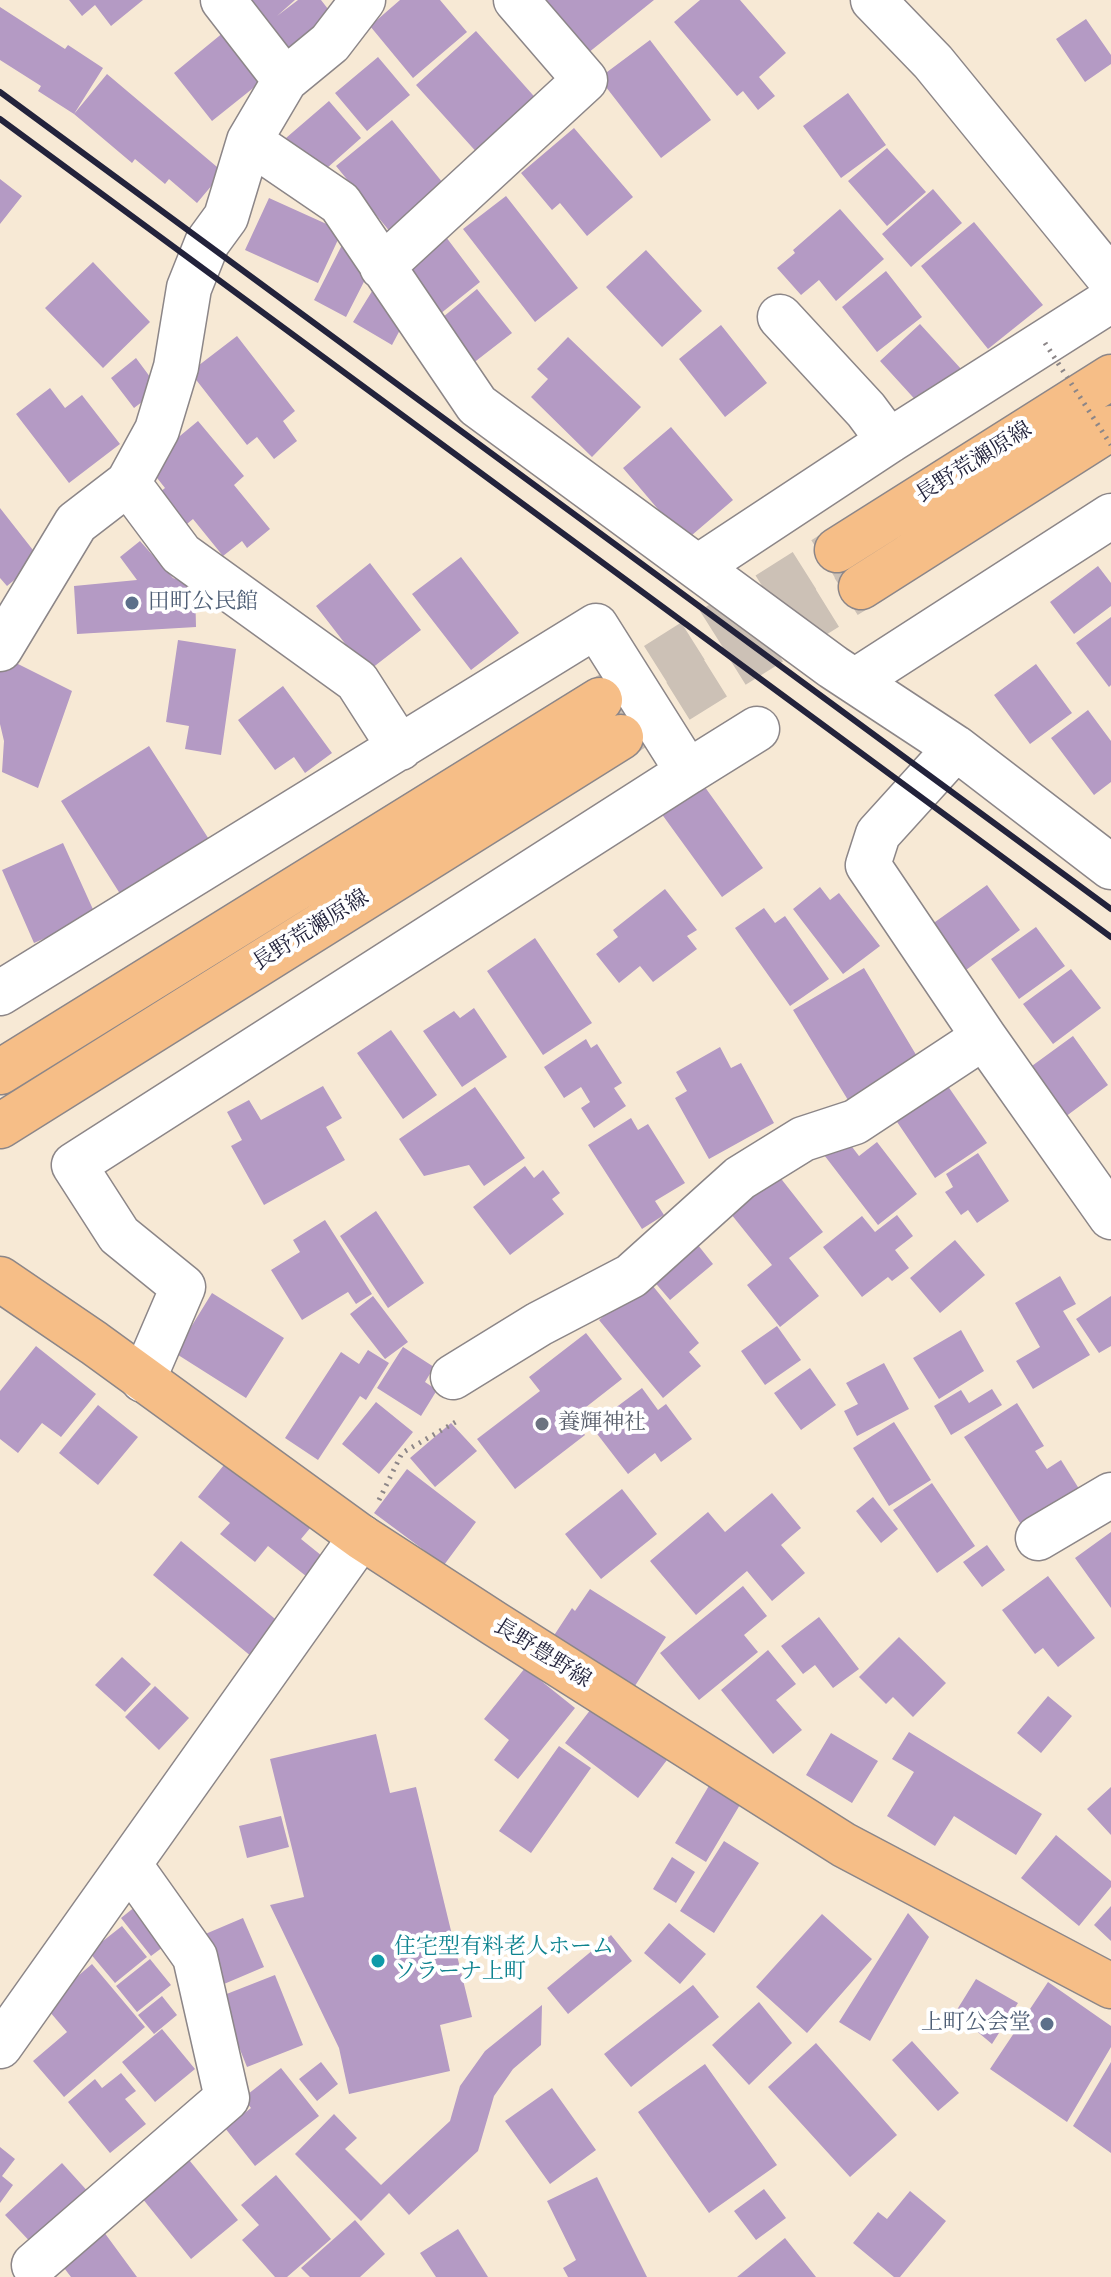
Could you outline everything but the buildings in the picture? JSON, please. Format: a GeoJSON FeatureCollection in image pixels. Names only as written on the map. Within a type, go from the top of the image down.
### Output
{"type":"FeatureCollection","features":[{"type":"Feature","properties":{"kind":"main road","name":"長野荒瀬原線"},"geometry":{"type":"LineString","coordinates":[[837,550],[1111,377]]}},
{"type":"Feature","properties":{"kind":"main road","name":"長野荒瀬原線"},"geometry":{"type":"LineString","coordinates":[[861,587],[1111,428]]}},
{"type":"Feature","properties":{"kind":"main road","name":"長野荒瀬原線"},"geometry":{"type":"LineString","coordinates":[[0,1072],[610,718],[0,1126]]}},
{"type":"Feature","properties":{"kind":"main road","name":"長野豊野線"},"geometry":{"type":"LineString","coordinates":[[0,1279],[361,1537],[844,1845],[1111,1986]]}},
{"type":"Feature","properties":{"kind":"street"},"geometry":{"type":"LineString","coordinates":[[223,0],[285,80]]}},
{"type":"Feature","properties":{"kind":"street"},"geometry":{"type":"LineString","coordinates":[[2,638],[76,523],[128,483],[157,430],[176,367],[189,288],[207,243],[226,217],[249,141],[285,80],[330,43],[363,0]]}},
{"type":"Feature","properties":{"kind":"street"},"geometry":{"type":"LineString","coordinates":[[382,267],[585,80],[516,0]]}},
{"type":"Feature","properties":{"kind":"street"},"geometry":{"type":"LineString","coordinates":[[873,0],[933,62],[1111,280]]}},
{"type":"Feature","properties":{"kind":"street"},"geometry":{"type":"LineString","coordinates":[[249,141],[340,203],[477,405],[855,681],[956,748],[1111,867]]}},
{"type":"Feature","properties":{"kind":"street"},"geometry":{"type":"LineString","coordinates":[[698,567],[1111,300]]}},
{"type":"Feature","properties":{"kind":"street"},"geometry":{"type":"LineString","coordinates":[[780,317],[866,410],[889,441]]}},
{"type":"Feature","properties":{"kind":"street"},"geometry":{"type":"LineString","coordinates":[[128,483],[181,554],[357,681],[400,748]]}},
{"type":"Feature","properties":{"kind":"street"},"geometry":{"type":"LineString","coordinates":[[855,681],[1111,516]]}},
{"type":"Feature","properties":{"kind":"street"},"geometry":{"type":"LineString","coordinates":[[0,993],[596,626],[688,772]]}},
{"type":"Feature","properties":{"kind":"street"},"geometry":{"type":"LineString","coordinates":[[143,1380],[183,1287],[119,1235],[74,1165],[757,729]]}},
{"type":"Feature","properties":{"kind":"street"},"geometry":{"type":"LineString","coordinates":[[956,748],[878,834],[868,865],[1111,1217]]}},
{"type":"Feature","properties":{"kind":"street"},"geometry":{"type":"LineString","coordinates":[[453,1377],[539,1324],[631,1276],[740,1178],[803,1139],[855,1122],[984,1037]]}},
{"type":"Feature","properties":{"kind":"street"},"geometry":{"type":"LineString","coordinates":[[1038,1538],[1111,1495]]}},
{"type":"Feature","properties":{"kind":"street"},"geometry":{"type":"LineString","coordinates":[[0,2046],[361,1537]]}},
{"type":"Feature","properties":{"kind":"street"},"geometry":{"type":"LineString","coordinates":[[34,2265],[227,2098],[195,1957],[129,1864]]}},
{"type":"Feature","properties":{"kind":"path"},"geometry":{"type":"LineString","coordinates":[[1045,343],[1111,445]]}},
{"type":"Feature","properties":{"kind":"path"},"geometry":{"type":"LineString","coordinates":[[361,1537],[402,1453],[464,1418],[453,1377]]}},
{"type":"Feature","properties":{"kind":"tunnel"},"geometry":{"type":"LineString","coordinates":[[600,700],[837,550]]}},
{"type":"Feature","properties":{"kind":"tunnel"},"geometry":{"type":"LineString","coordinates":[[622,736],[861,587]]}},
{"type":"Feature","properties":{"kind":"railway"},"geometry":{"type":"LineString","coordinates":[[0,92],[1111,909]]}},
{"type":"Feature","properties":{"kind":"railway"},"geometry":{"type":"LineString","coordinates":[[0,119],[1111,937]]}},
{"type":"Feature","properties":{"kind":"place","name":"田町公民館"},"geometry":{"type":"Point","coordinates":[132,603]}},
{"type":"Feature","properties":{"kind":"place","name":"養輝神社"},"geometry":{"type":"Point","coordinates":[542,1424]}},
{"type":"Feature","properties":{"kind":"place","name":"住宅型有料老人ホーム ソラーナ上町"},"geometry":{"type":"Point","coordinates":[378,1961]}},
{"type":"Feature","properties":{"kind":"place","name":"上町公会堂"},"geometry":{"type":"Point","coordinates":[1047,2024]}}]}
